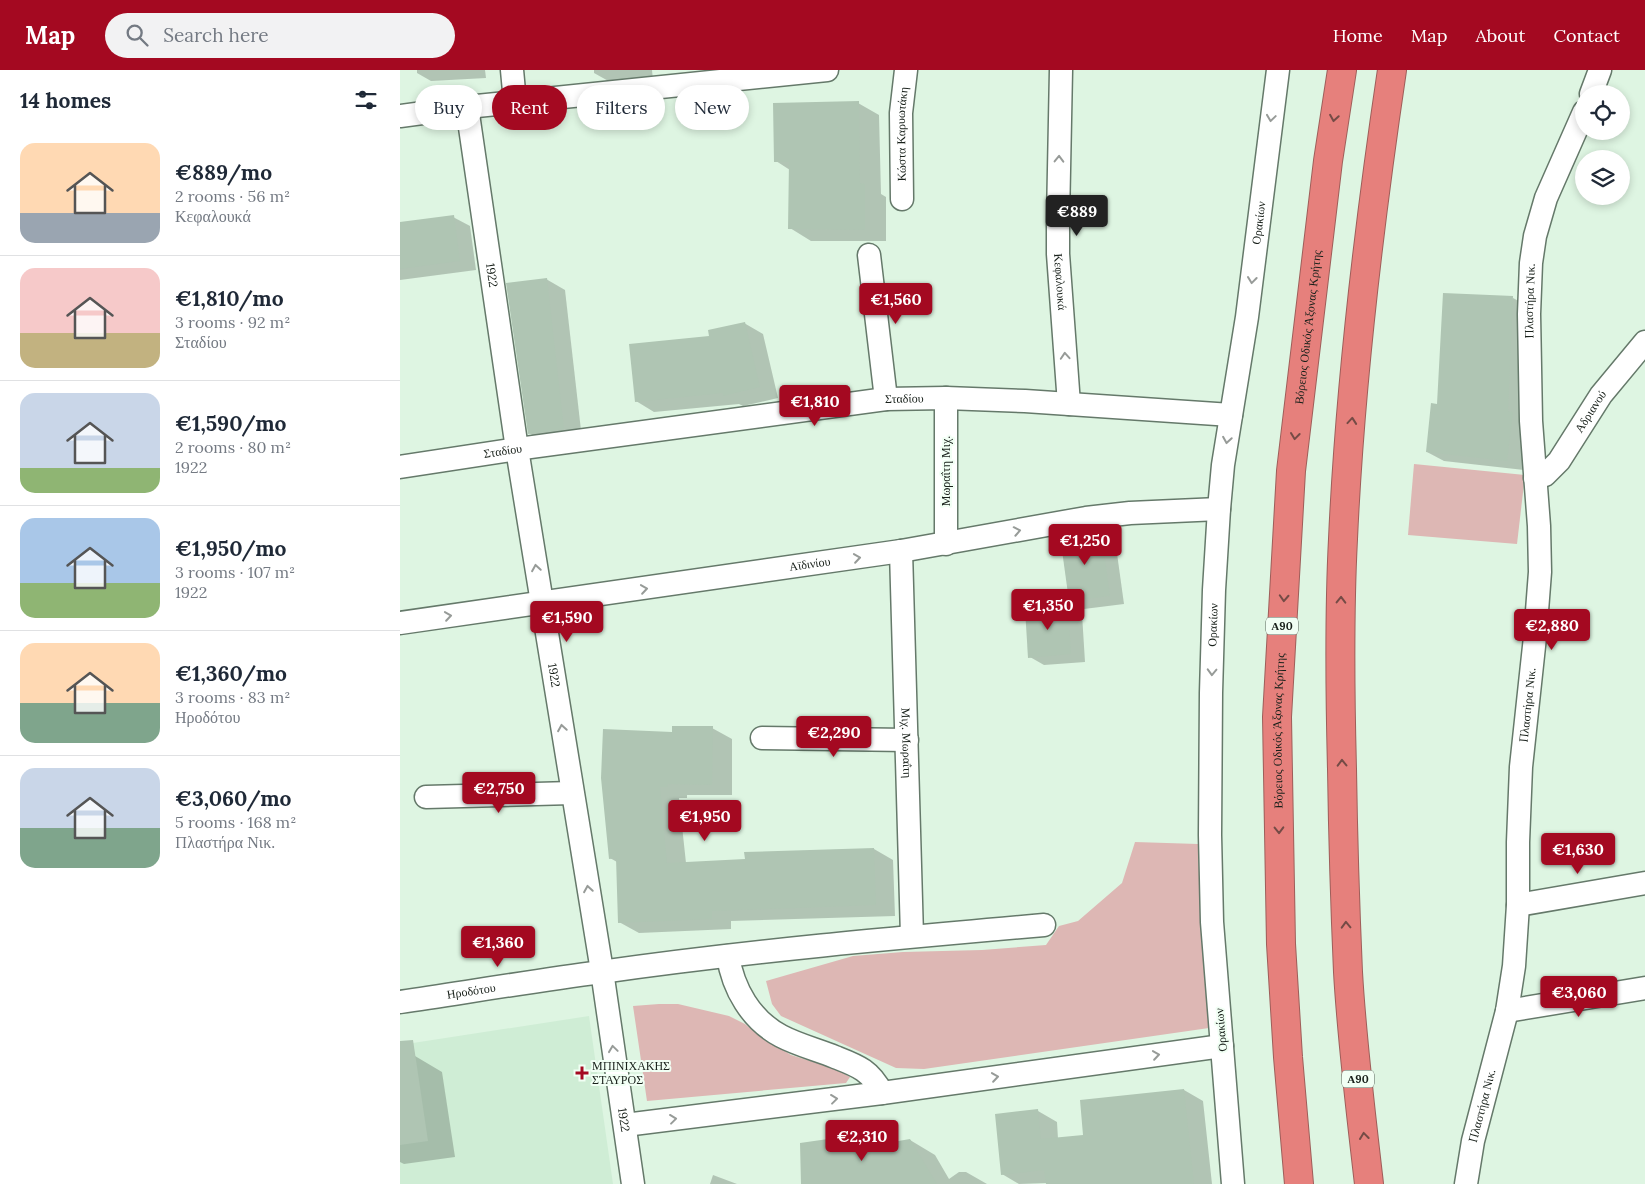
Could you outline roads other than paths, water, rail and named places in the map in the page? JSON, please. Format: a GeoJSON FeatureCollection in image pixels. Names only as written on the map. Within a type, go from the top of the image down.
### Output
{"type":"FeatureCollection","features":[{"type":"Feature","properties":{"kind":"highway","name":"Βόρειος Οδικός Άξονας Κρήτης"},"geometry":{"type":"LineString","coordinates":[[1299,1184],[1281,944],[1277,717],[1291,471],[1328,161],[1342,70]]}},
{"type":"Feature","properties":{"kind":"highway","name":"Α90"},"geometry":{"type":"LineString","coordinates":[[1369,1184],[1348,974],[1341,756],[1342,584],[1346,492],[1360,326],[1392,70]]}},
{"type":"Feature","properties":{"kind":"street"},"geometry":{"type":"LineString","coordinates":[[512,70],[513,85]]}},
{"type":"Feature","properties":{"kind":"street"},"geometry":{"type":"LineString","coordinates":[[567,97],[827,70]]}},
{"type":"Feature","properties":{"kind":"street","name":"Κώστα Καρυωτάκη"},"geometry":{"type":"LineString","coordinates":[[902,199],[901,112],[906,70]]}},
{"type":"Feature","properties":{"kind":"street","name":"Κεφαλουκά"},"geometry":{"type":"LineString","coordinates":[[1062,70],[1058,254],[1069,404]]}},
{"type":"Feature","properties":{"kind":"street","name":"Ορακίων"},"geometry":{"type":"LineString","coordinates":[[1234,1184],[1212,922],[1210,835],[1212,665],[1219,509],[1252,279],[1278,70]]}},
{"type":"Feature","properties":{"kind":"street"},"geometry":{"type":"LineString","coordinates":[[1594,85],[1600,70]]}},
{"type":"Feature","properties":{"kind":"street"},"geometry":{"type":"LineString","coordinates":[[400,116],[415,114]]}},
{"type":"Feature","properties":{"kind":"street","name":"1922"},"geometry":{"type":"LineString","coordinates":[[470,130],[516,449],[602,972],[633,1184]]}},
{"type":"Feature","properties":{"kind":"street","name":"Πλαστήρα Νικ."},"geometry":{"type":"LineString","coordinates":[[1466,1184],[1473,1141],[1507,1011],[1514,966],[1518,904],[1518,842],[1522,767],[1540,572],[1530,387],[1529,314],[1531,263],[1535,236],[1546,198],[1575,132]]}},
{"type":"Feature","properties":{"kind":"street"},"geometry":{"type":"LineString","coordinates":[[868,255],[886,399]]}},
{"type":"Feature","properties":{"kind":"street","name":"Αδριανού"},"geometry":{"type":"LineString","coordinates":[[1535,478],[1545,475],[1559,461],[1602,395],[1645,342]]}},
{"type":"Feature","properties":{"kind":"street","name":"Σταδίου"},"geometry":{"type":"LineString","coordinates":[[400,467],[516,449],[886,399],[946,398],[1232,415]]}},
{"type":"Feature","properties":{"kind":"street","name":"Μωραΐτη Μιχ."},"geometry":{"type":"LineString","coordinates":[[946,398],[946,544]]}},
{"type":"Feature","properties":{"kind":"street","name":"Αϊδινίου"},"geometry":{"type":"LineString","coordinates":[[400,623],[901,551],[1086,518],[1130,513],[1219,509]]}},
{"type":"Feature","properties":{"kind":"street","name":"Μιχ. Μωραΐτη"},"geometry":{"type":"LineString","coordinates":[[901,551],[912,936]]}},
{"type":"Feature","properties":{"kind":"street"},"geometry":{"type":"LineString","coordinates":[[762,738],[907,740]]}},
{"type":"Feature","properties":{"kind":"street"},"geometry":{"type":"LineString","coordinates":[[426,797],[572,793]]}},
{"type":"Feature","properties":{"kind":"street"},"geometry":{"type":"LineString","coordinates":[[1518,904],[1645,883]]}},
{"type":"Feature","properties":{"kind":"street","name":"Ηροδότου"},"geometry":{"type":"LineString","coordinates":[[400,1002],[602,972],[728,956],[912,936],[1044,925]]}},
{"type":"Feature","properties":{"kind":"street"},"geometry":{"type":"LineString","coordinates":[[728,956],[732,976],[739,994],[762,1023],[783,1037],[861,1068],[872,1077],[882,1093]]}},
{"type":"Feature","properties":{"kind":"street"},"geometry":{"type":"LineString","coordinates":[[1507,1011],[1645,988]]}},
{"type":"Feature","properties":{"kind":"street"},"geometry":{"type":"LineString","coordinates":[[625,1124],[882,1093],[1222,1046]]}},
{"type":"Feature","properties":{"kind":"place","name":"ΜΠΙΝΙΧΑΚΗΣ ΣΤΑΥΡΟΣ"},"geometry":{"type":"Point","coordinates":[582,1073]}}]}
